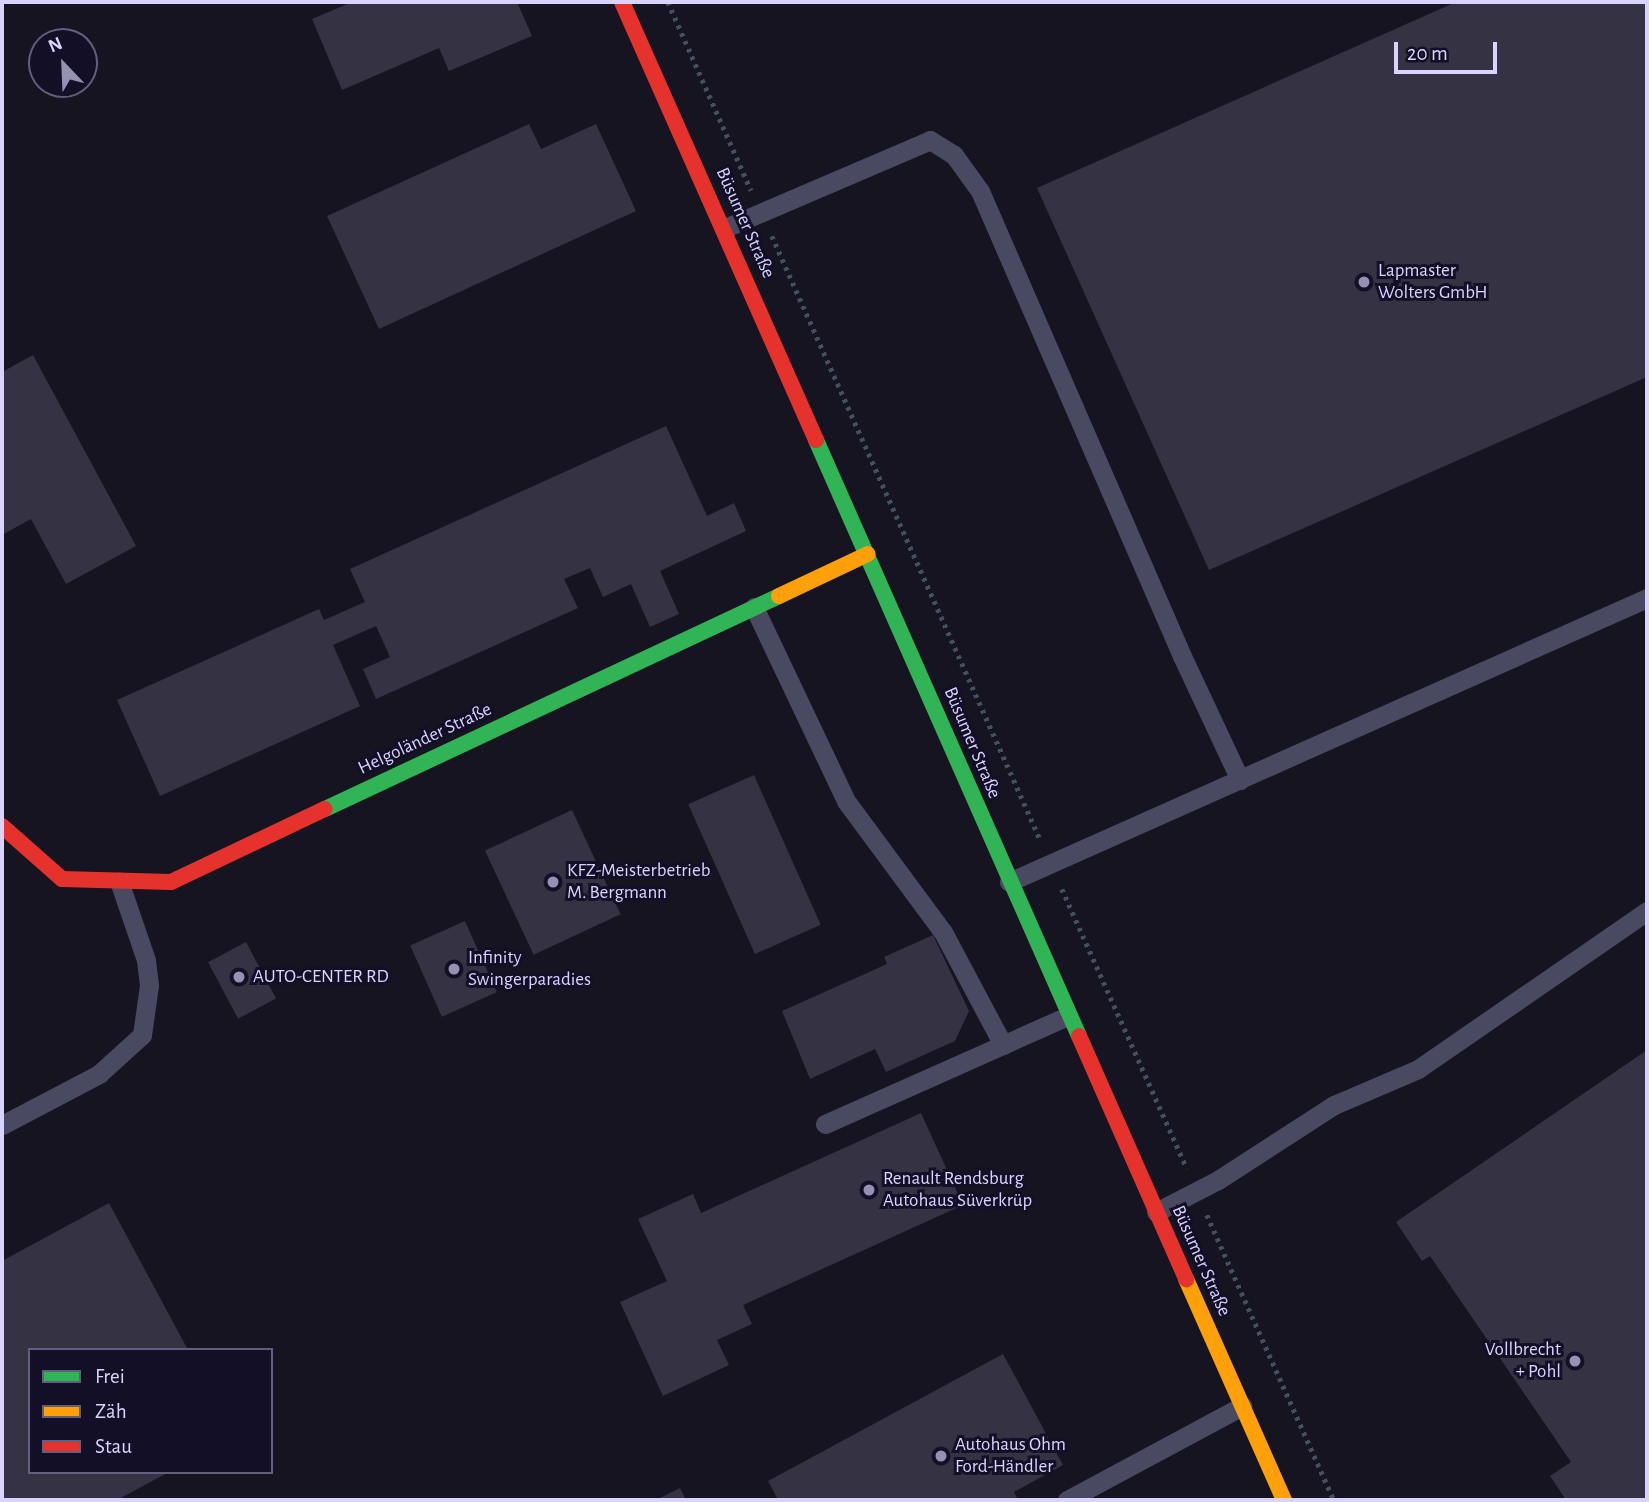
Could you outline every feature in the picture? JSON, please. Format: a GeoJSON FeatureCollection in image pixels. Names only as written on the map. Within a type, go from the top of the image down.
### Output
{"type":"FeatureCollection","features":[{"type":"Feature","properties":{"kind":"street","name":"Büsumer Straße"},"geometry":{"type":"LineString","coordinates":[[622,2],[869,554],[1068,1016],[1283,1500]]}},
{"type":"Feature","properties":{"kind":"street","name":"Helgoländer Straße"},"geometry":{"type":"LineString","coordinates":[[2,826],[62,879],[171,882],[869,554]]}},
{"type":"Feature","properties":{"kind":"lane"},"geometry":{"type":"LineString","coordinates":[[725,228],[930,139],[954,155],[980,191],[1182,656],[1240,780]]}},
{"type":"Feature","properties":{"kind":"lane"},"geometry":{"type":"LineString","coordinates":[[1009,881],[1647,598]]}},
{"type":"Feature","properties":{"kind":"lane"},"geometry":{"type":"LineString","coordinates":[[754,607],[846,801],[943,932],[1003,1045]]}},
{"type":"Feature","properties":{"kind":"lane"},"geometry":{"type":"LineString","coordinates":[[2,1125],[99,1074],[142,1035],[149,985],[146,960],[119,880]]}},
{"type":"Feature","properties":{"kind":"lane"},"geometry":{"type":"LineString","coordinates":[[1156,1212],[1197,1192],[1334,1105],[1418,1069],[1647,911]]}},
{"type":"Feature","properties":{"kind":"lane"},"geometry":{"type":"LineString","coordinates":[[825,1124],[1068,1016]]}},
{"type":"Feature","properties":{"kind":"lane"},"geometry":{"type":"LineString","coordinates":[[1067,1500],[1242,1406]]}},
{"type":"Feature","properties":{"kind":"path"},"geometry":{"type":"LineString","coordinates":[[668,2],[1334,1500]]}},
{"type":"Feature","properties":{"kind":"building"},"geometry":{"type":"Polygon","coordinates":[[[352,2],[517,2],[532,36],[449,71],[439,48],[342,90],[312,19],[352,2]]]}},
{"type":"Feature","properties":{"kind":"building","name":"Lapmaster Wolters GmbH"},"geometry":{"type":"Polygon","coordinates":[[[1456,2],[1647,2],[1647,377],[1209,570],[1037,188],[1456,2]]]}},
{"type":"Feature","properties":{"kind":"building"},"geometry":{"type":"Polygon","coordinates":[[[529,124],[541,149],[596,124],[636,211],[379,329],[327,216],[529,124]]]}},
{"type":"Feature","properties":{"kind":"building"},"geometry":{"type":"Polygon","coordinates":[[[33,355],[136,546],[66,584],[31,519],[2,535],[2,372],[33,355]]]}},
{"type":"Feature","properties":{"kind":"building"},"geometry":{"type":"Polygon","coordinates":[[[666,426],[707,516],[734,503],[746,531],[660,571],[679,614],[650,627],[631,584],[603,597],[590,568],[564,579],[578,608],[376,699],[363,669],[390,657],[376,626],[333,645],[360,706],[160,796],[117,700],[319,609],[324,620],[365,602],[350,569],[666,426]]]}},
{"type":"Feature","properties":{"kind":"building"},"geometry":{"type":"Polygon","coordinates":[[[754,775],[821,925],[755,954],[688,804],[754,775]]]}},
{"type":"Feature","properties":{"kind":"building","name":"KFZ-Meisterbetrieb M. Bergmann"},"geometry":{"type":"Polygon","coordinates":[[[572,810],[621,914],[534,955],[485,851],[572,810]]]}},
{"type":"Feature","properties":{"kind":"building","name":"Infinity Swingerparadies"},"geometry":{"type":"Polygon","coordinates":[[[465,921],[497,992],[442,1017],[410,945],[465,921]]]}},
{"type":"Feature","properties":{"kind":"building"},"geometry":{"type":"Polygon","coordinates":[[[933,935],[969,1011],[955,1041],[886,1072],[875,1049],[810,1079],[782,1011],[887,964],[884,957],[933,935]]]}},
{"type":"Feature","properties":{"kind":"building"},"geometry":{"type":"Polygon","coordinates":[[[246,942],[276,999],[238,1019],[208,962],[246,942]]]}},
{"type":"Feature","properties":{"kind":"building","name":"Vollbrecht + Pohl"},"geometry":{"type":"Polygon","coordinates":[[[1647,1050],[1647,1500],[1566,1500],[1550,1476],[1571,1462],[1430,1256],[1422,1261],[1396,1222],[1647,1050]]]}},
{"type":"Feature","properties":{"kind":"building"},"geometry":{"type":"Polygon","coordinates":[[[921,1113],[963,1205],[743,1305],[752,1324],[717,1340],[729,1365],[663,1396],[620,1302],[667,1281],[638,1219],[693,1194],[701,1213],[921,1113]]]}},
{"type":"Feature","properties":{"kind":"building"},"geometry":{"type":"Polygon","coordinates":[[[109,1203],[187,1348],[28,1348],[28,1474],[165,1474],[117,1500],[2,1500],[2,1261],[109,1203]]]}},
{"type":"Feature","properties":{"kind":"building"},"geometry":{"type":"Polygon","coordinates":[[[1003,1354],[1063,1465],[1014,1492],[1018,1500],[778,1500],[768,1481],[1003,1354]]]}},
{"type":"Feature","properties":{"kind":"building"},"geometry":{"type":"Polygon","coordinates":[[[680,1488],[686,1500],[656,1500],[680,1488]]]}},
{"type":"Feature","properties":{"kind":"traffic: fast"},"geometry":{"type":"LineString","coordinates":[[816,440],[1079,1036]]}},
{"type":"Feature","properties":{"kind":"traffic: fast"},"geometry":{"type":"LineString","coordinates":[[325,809],[779,596]]}},
{"type":"Feature","properties":{"kind":"traffic: slow"},"geometry":{"type":"LineString","coordinates":[[779,596],[868,554]]}},
{"type":"Feature","properties":{"kind":"traffic: slow"},"geometry":{"type":"LineString","coordinates":[[1186,1279],[1284,1500]]}},
{"type":"Feature","properties":{"kind":"traffic: jam"},"geometry":{"type":"LineString","coordinates":[[622,2],[816,440]]}},
{"type":"Feature","properties":{"kind":"traffic: jam"},"geometry":{"type":"LineString","coordinates":[[2,826],[62,879],[171,882],[325,809]]}},
{"type":"Feature","properties":{"kind":"traffic: jam"},"geometry":{"type":"LineString","coordinates":[[1079,1036],[1186,1279]]}},
{"type":"Feature","properties":{"kind":"place","name":"Lapmaster Wolters GmbH"},"geometry":{"type":"Point","coordinates":[1364,282]}},
{"type":"Feature","properties":{"kind":"place","name":"KFZ-Meisterbetrieb M. Bergmann"},"geometry":{"type":"Point","coordinates":[553,882]}},
{"type":"Feature","properties":{"kind":"place","name":"Infinity Swingerparadies"},"geometry":{"type":"Point","coordinates":[454,969]}},
{"type":"Feature","properties":{"kind":"place","name":"AUTO-CENTER RD"},"geometry":{"type":"Point","coordinates":[239,977]}},
{"type":"Feature","properties":{"kind":"place","name":"Renault Rendsburg Autohaus Süverkrüp"},"geometry":{"type":"Point","coordinates":[869,1190]}},
{"type":"Feature","properties":{"kind":"place","name":"Vollbrecht + Pohl"},"geometry":{"type":"Point","coordinates":[1575,1361]}},
{"type":"Feature","properties":{"kind":"place","name":"Autohaus Ohm Ford-Händler"},"geometry":{"type":"Point","coordinates":[941,1456]}}]}
